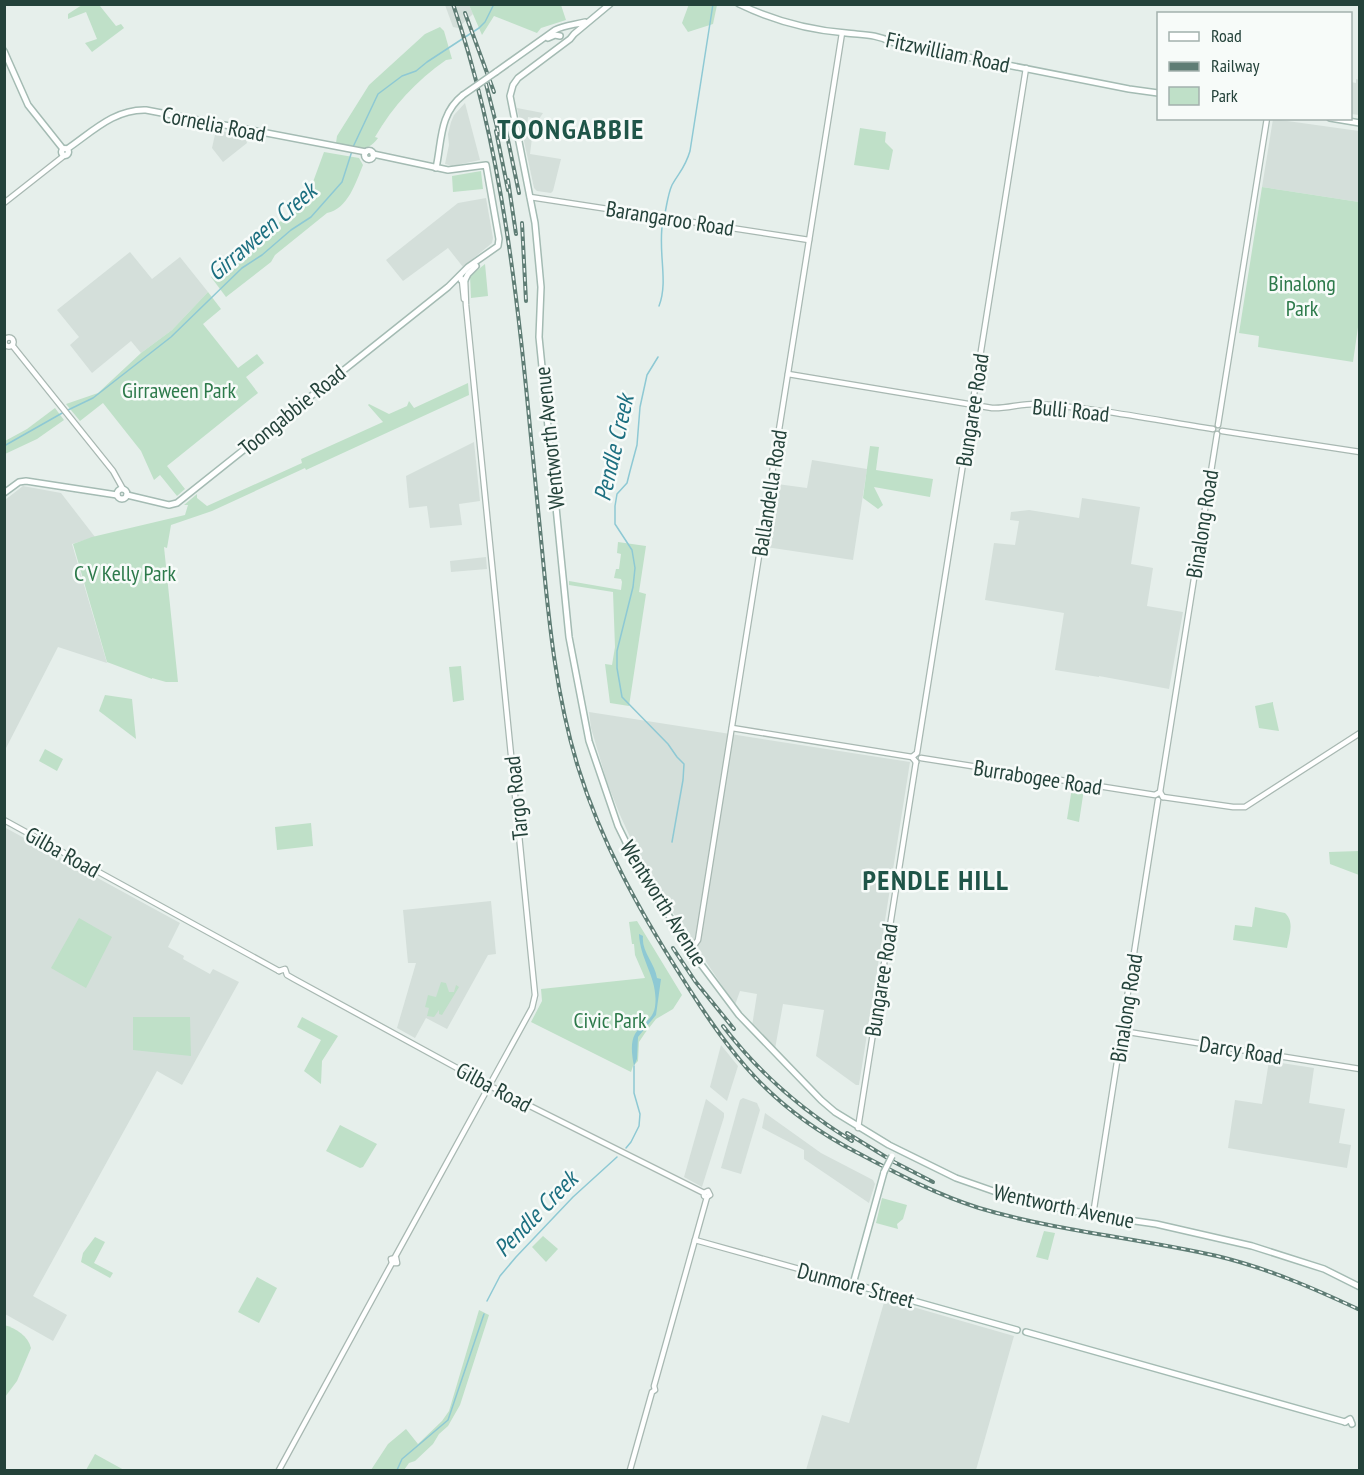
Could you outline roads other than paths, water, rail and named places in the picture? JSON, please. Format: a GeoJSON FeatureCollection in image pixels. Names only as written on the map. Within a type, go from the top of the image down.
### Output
{"type":"FeatureCollection","features":[{"type":"Feature","properties":{"kind":"main road"},"geometry":{"type":"LineString","coordinates":[[570,27],[574,34],[610,4]]}},
{"type":"Feature","properties":{"kind":"main road","name":"Fitzwilliam Road"},"geometry":{"type":"LineString","coordinates":[[739,4],[775,20],[842,33],[884,38],[891,42],[1157,93]]}},
{"type":"Feature","properties":{"kind":"main road"},"geometry":{"type":"LineString","coordinates":[[436,168],[445,118],[463,95],[562,26],[570,27],[589,20]]}},
{"type":"Feature","properties":{"kind":"main road"},"geometry":{"type":"LineString","coordinates":[[562,26],[559,30],[564,38]]}},
{"type":"Feature","properties":{"kind":"main road","name":"Wentworth Avenue"},"geometry":{"type":"LineString","coordinates":[[574,34],[564,38],[558,47],[518,78],[510,93],[531,197],[541,286],[539,337],[569,637],[584,721],[605,791],[623,838],[641,873],[691,950],[754,1033],[821,1100],[858,1128],[956,1178],[1002,1195],[1093,1215],[1156,1224],[1252,1246],[1324,1269],[1359,1287]]}},
{"type":"Feature","properties":{"kind":"main road"},"geometry":{"type":"LineString","coordinates":[[539,42],[553,36],[564,38]]}},
{"type":"Feature","properties":{"kind":"main road"},"geometry":{"type":"LineString","coordinates":[[4,51],[28,105],[65,152]]}},
{"type":"Feature","properties":{"kind":"main road","name":"Cornelia Road"},"geometry":{"type":"LineString","coordinates":[[65,152],[116,115],[134,110],[145,110],[349,150],[363,154],[369,160],[373,156],[436,168]]}},
{"type":"Feature","properties":{"kind":"main road"},"geometry":{"type":"LineString","coordinates":[[1342,120],[1359,123]]}},
{"type":"Feature","properties":{"kind":"main road","name":"Toongabbie Road"},"geometry":{"type":"LineString","coordinates":[[127,495],[169,505],[177,502],[448,287],[463,278],[498,246],[499,239],[486,165],[453,170],[436,168]]}},
{"type":"Feature","properties":{"kind":"main road"},"geometry":{"type":"LineString","coordinates":[[4,493],[20,482],[26,481],[117,495],[121,499],[127,495],[126,490],[118,490],[117,495]]}},
{"type":"Feature","properties":{"kind":"main road"},"geometry":{"type":"LineString","coordinates":[[853,1284],[884,1172],[896,1149]]}},
{"type":"Feature","properties":{"kind":"main road","name":"Dunmore Street"},"geometry":{"type":"LineString","coordinates":[[853,1284],[1017,1330],[1021,1336],[1026,1332],[1345,1422],[1350,1419],[1352,1424],[1359,1426]]}},
{"type":"Feature","properties":{"kind":"street","name":"Ballandella Road"},"geometry":{"type":"LineString","coordinates":[[691,950],[698,940],[842,33]]}},
{"type":"Feature","properties":{"kind":"street","name":"Bungaree Road"},"geometry":{"type":"LineString","coordinates":[[858,1128],[1026,68]]}},
{"type":"Feature","properties":{"kind":"street"},"geometry":{"type":"LineString","coordinates":[[1267,120],[1218,425],[1213,429],[1214,433],[1222,431],[1359,452]]}},
{"type":"Feature","properties":{"kind":"street","name":"Cornelia Road"},"geometry":{"type":"LineString","coordinates":[[4,202],[65,152]]}},
{"type":"Feature","properties":{"kind":"street","name":"Barangaroo Road"},"geometry":{"type":"LineString","coordinates":[[531,197],[809,240]]}},
{"type":"Feature","properties":{"kind":"street","name":"Targo Road"},"geometry":{"type":"LineString","coordinates":[[279,1470],[392,1263],[391,1259],[395,1257],[532,1008],[535,990],[463,278]]}},
{"type":"Feature","properties":{"kind":"street"},"geometry":{"type":"LineString","coordinates":[[5,339],[12,339],[12,345],[117,476],[123,489]]}},
{"type":"Feature","properties":{"kind":"street","name":"Bulli Road"},"geometry":{"type":"LineString","coordinates":[[788,374],[998,408],[1025,404],[1064,407],[1213,429]]}},
{"type":"Feature","properties":{"kind":"street"},"geometry":{"type":"LineString","coordinates":[[1218,425],[1222,431]]}},
{"type":"Feature","properties":{"kind":"street","name":"Binalong Road"},"geometry":{"type":"LineString","coordinates":[[1093,1215],[1217,434]]}},
{"type":"Feature","properties":{"kind":"street","name":"Burrabogee Road"},"geometry":{"type":"LineString","coordinates":[[732,729],[1242,807],[1359,733]]}},
{"type":"Feature","properties":{"kind":"street","name":"Gilba Road"},"geometry":{"type":"LineString","coordinates":[[4,820],[279,971],[285,969],[287,975],[490,1086],[705,1195],[695,1240]]}},
{"type":"Feature","properties":{"kind":"street","name":"Darcy Road"},"geometry":{"type":"LineString","coordinates":[[1122,1031],[1359,1069]]}},
{"type":"Feature","properties":{"kind":"street"},"geometry":{"type":"LineString","coordinates":[[630,1470],[652,1392],[655,1390],[654,1386],[695,1240]]}},
{"type":"Feature","properties":{"kind":"street","name":"Dunmore Street"},"geometry":{"type":"LineString","coordinates":[[695,1240],[853,1284]]}},
{"type":"Feature","properties":{"kind":"water"},"geometry":{"type":"Polygon","coordinates":[[[639,934],[643,936],[644,947],[657,978],[661,979],[656,1015],[638,1037],[637,1059],[634,1066],[632,1041],[637,1031],[652,1015],[656,997],[642,953],[639,934]]]}},
{"type":"Feature","properties":{"kind":"waterway","name":"Girraween Creek"},"geometry":{"type":"LineString","coordinates":[[353,147],[378,94],[402,76],[416,71],[479,28],[485,22],[494,4]]}},
{"type":"Feature","properties":{"kind":"waterway","name":"Pendle Creek"},"geometry":{"type":"LineString","coordinates":[[665,213],[672,185],[690,151],[713,4]]}},
{"type":"Feature","properties":{"kind":"waterway","name":"Girraween Creek"},"geometry":{"type":"LineString","coordinates":[[68,410],[93,398],[171,337],[242,268],[311,217],[342,182],[352,151]]}},
{"type":"Feature","properties":{"kind":"waterway","name":"Pendle Creek"},"geometry":{"type":"LineString","coordinates":[[659,306],[663,286],[661,243],[663,220]]}},
{"type":"Feature","properties":{"kind":"waterway","name":"Pendle Creek"},"geometry":{"type":"LineString","coordinates":[[658,357],[647,375],[640,407],[637,445],[627,483],[617,494],[615,506],[615,524],[632,550],[635,568],[633,587],[617,651],[617,668],[622,697],[668,744],[684,764],[672,842]]}},
{"type":"Feature","properties":{"kind":"waterway","name":"Girraween Creek"},"geometry":{"type":"LineString","coordinates":[[4,446],[64,412]]}},
{"type":"Feature","properties":{"kind":"waterway","name":"Pendle Creek"},"geometry":{"type":"LineString","coordinates":[[626,1148],[639,1126],[640,1114],[634,1093],[634,1066]]}},
{"type":"Feature","properties":{"kind":"waterway","name":"Pendle Creek"},"geometry":{"type":"LineString","coordinates":[[487,1301],[500,1276],[516,1257],[573,1197],[617,1157]]}},
{"type":"Feature","properties":{"kind":"waterway"},"geometry":{"type":"LineString","coordinates":[[397,1470],[402,1459],[448,1420],[484,1314]]}},
{"type":"Feature","properties":{"kind":"railway"},"geometry":{"type":"LineString","coordinates":[[453,4],[488,128],[510,254],[544,574],[556,671],[569,735],[587,795],[622,875],[665,951],[717,1031],[755,1077],[799,1117],[856,1152],[931,1190],[1008,1216],[1217,1256],[1254,1266],[1360,1310]]}},
{"type":"Feature","properties":{"kind":"railway"},"geometry":{"type":"LineString","coordinates":[[465,13],[494,92]]}},
{"type":"Feature","properties":{"kind":"railway"},"geometry":{"type":"LineString","coordinates":[[486,84],[500,139]]}},
{"type":"Feature","properties":{"kind":"railway"},"geometry":{"type":"LineString","coordinates":[[505,126],[519,193]]}},
{"type":"Feature","properties":{"kind":"railway"},"geometry":{"type":"LineString","coordinates":[[496,131],[508,190]]}},
{"type":"Feature","properties":{"kind":"railway"},"geometry":{"type":"LineString","coordinates":[[508,180],[516,234]]}},
{"type":"Feature","properties":{"kind":"railway"},"geometry":{"type":"LineString","coordinates":[[522,223],[526,301]]}},
{"type":"Feature","properties":{"kind":"railway"},"geometry":{"type":"LineString","coordinates":[[673,948],[695,981],[734,1029]]}},
{"type":"Feature","properties":{"kind":"railway"},"geometry":{"type":"LineString","coordinates":[[723,1026],[782,1090],[816,1117],[852,1141]]}},
{"type":"Feature","properties":{"kind":"railway"},"geometry":{"type":"LineString","coordinates":[[847,1133],[894,1162],[933,1182]]}},
{"type":"Feature","properties":{"kind":"district","name":"TOONGABBIE"},"geometry":{"type":"Point","coordinates":[571,129]}},
{"type":"Feature","properties":{"kind":"district","name":"PENDLE HILL"},"geometry":{"type":"Point","coordinates":[936,880]}},
{"type":"Feature","properties":{"kind":"park label","name":"Binalong Park"},"geometry":{"type":"Point","coordinates":[1302,296]}},
{"type":"Feature","properties":{"kind":"park label","name":"Girraween Park"},"geometry":{"type":"Point","coordinates":[179,390]}},
{"type":"Feature","properties":{"kind":"park label","name":"C V Kelly Park"},"geometry":{"type":"Point","coordinates":[125,573]}},
{"type":"Feature","properties":{"kind":"park label","name":"Civic Park"},"geometry":{"type":"Point","coordinates":[610,1020]}}]}
